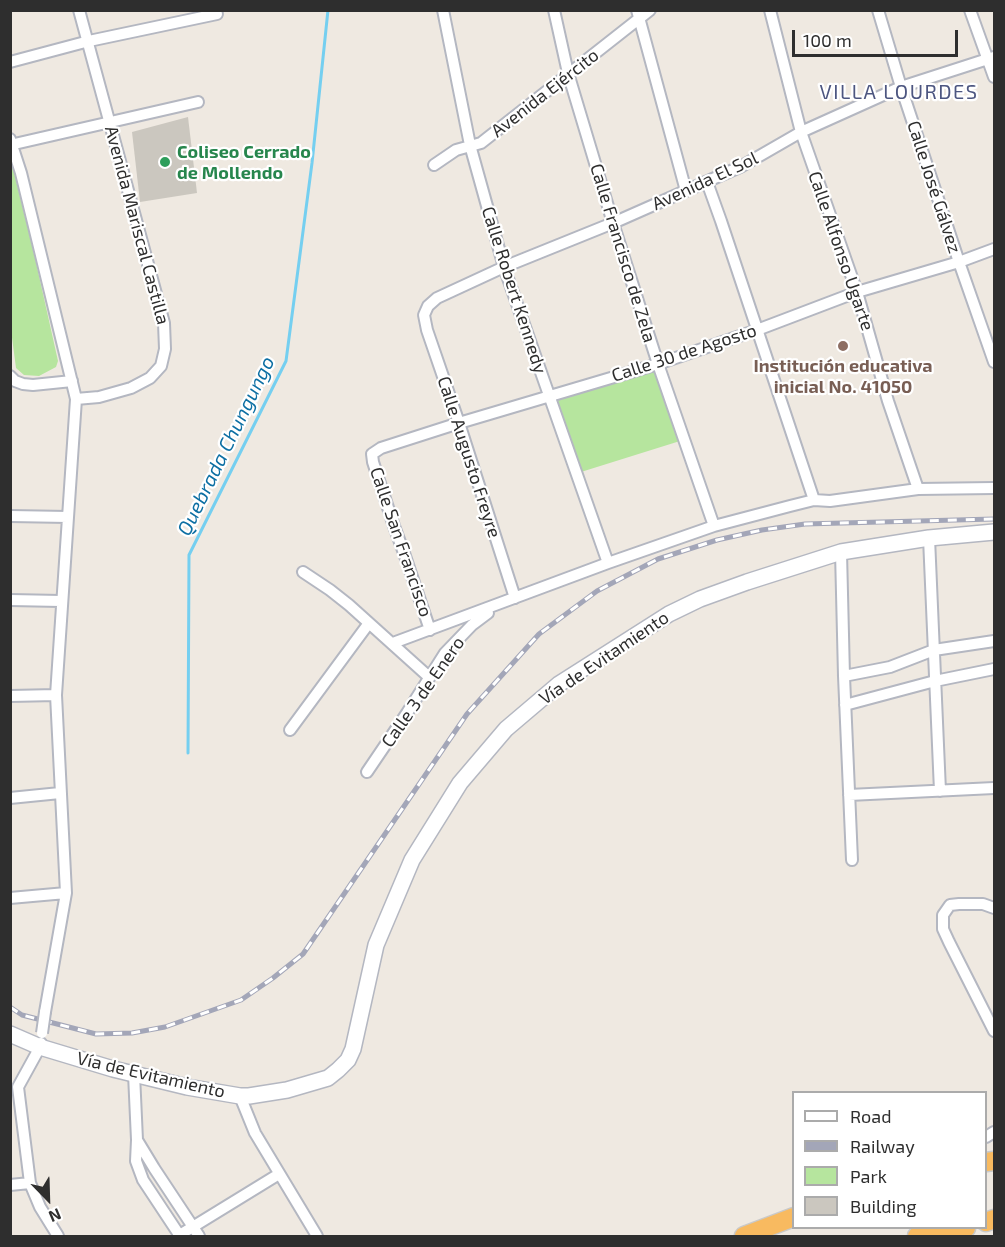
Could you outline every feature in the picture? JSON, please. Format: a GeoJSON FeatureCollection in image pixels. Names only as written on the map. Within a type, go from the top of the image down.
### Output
{"type":"FeatureCollection","features":[{"type":"Feature","properties":{"kind":"highway"},"geometry":{"type":"LineString","coordinates":[[744,1236],[792,1218]]}},
{"type":"Feature","properties":{"kind":"highway"},"geometry":{"type":"LineString","coordinates":[[934,1236],[959,1229]]}},
{"type":"Feature","properties":{"kind":"main road","name":"Vía de Evitamiento"},"geometry":{"type":"LineString","coordinates":[[10,1034],[41,1040],[113,1069],[187,1087],[240,1096],[287,1090],[328,1078],[348,1060],[353,1049],[376,945],[412,860],[460,783],[506,729],[559,684],[669,614],[700,599],[747,582],[841,552],[929,538],[994,532]]}},
{"type":"Feature","properties":{"kind":"street","name":"Avenida Mariscal Castilla"},"geometry":{"type":"LineString","coordinates":[[76,399],[99,397],[131,388],[150,378],[161,366],[165,349],[164,323],[79,10]]}},
{"type":"Feature","properties":{"kind":"street","name":"Calle Robert Kennedy"},"geometry":{"type":"LineString","coordinates":[[443,10],[470,145],[504,267],[608,562]]}},
{"type":"Feature","properties":{"kind":"street","name":"Calle Francisco de Zela"},"geometry":{"type":"LineString","coordinates":[[554,10],[568,73],[613,223],[658,364],[714,526]]}},
{"type":"Feature","properties":{"kind":"street","name":"Avenida Ejército"},"geometry":{"type":"LineString","coordinates":[[434,165],[456,150],[481,143],[638,15],[650,10]]}},
{"type":"Feature","properties":{"kind":"street","name":"Calle Alfonso Ugarte"},"geometry":{"type":"LineString","coordinates":[[770,10],[801,132],[857,292],[888,401],[918,489]]}},
{"type":"Feature","properties":{"kind":"street"},"geometry":{"type":"LineString","coordinates":[[970,10],[992,58],[994,77]]}},
{"type":"Feature","properties":{"kind":"street","name":"Calle José Gálvez"},"geometry":{"type":"LineString","coordinates":[[881,12],[901,87],[958,262],[994,362]]}},
{"type":"Feature","properties":{"kind":"street"},"geometry":{"type":"LineString","coordinates":[[10,62],[88,41],[217,14]]}},
{"type":"Feature","properties":{"kind":"street"},"geometry":{"type":"LineString","coordinates":[[638,15],[686,191]]}},
{"type":"Feature","properties":{"kind":"street","name":"Avenida El Sol"},"geometry":{"type":"LineString","coordinates":[[424,315],[428,306],[437,298],[504,267],[707,182],[742,166],[801,132],[901,87],[992,58]]}},
{"type":"Feature","properties":{"kind":"street"},"geometry":{"type":"LineString","coordinates":[[58,1236],[39,1207],[30,1183],[14,1087],[41,1040],[66,894],[56,695],[76,399],[21,173],[11,143],[198,102]]}},
{"type":"Feature","properties":{"kind":"street"},"geometry":{"type":"LineString","coordinates":[[707,182],[814,501]]}},
{"type":"Feature","properties":{"kind":"street","name":"Calle 30 de Agosto"},"geometry":{"type":"LineString","coordinates":[[372,454],[381,448],[459,423],[658,364],[857,292],[994,249]]}},
{"type":"Feature","properties":{"kind":"street","name":"Calle Augusto Freyre"},"geometry":{"type":"LineString","coordinates":[[424,315],[515,598]]}},
{"type":"Feature","properties":{"kind":"street"},"geometry":{"type":"LineString","coordinates":[[10,376],[15,381],[33,385],[72,381]]}},
{"type":"Feature","properties":{"kind":"street","name":"Calle San Francisco"},"geometry":{"type":"LineString","coordinates":[[372,454],[430,630]]}},
{"type":"Feature","properties":{"kind":"street"},"geometry":{"type":"LineString","coordinates":[[393,644],[608,562],[714,526],[814,501],[830,501],[918,489],[992,488],[994,476]]}},
{"type":"Feature","properties":{"kind":"street"},"geometry":{"type":"LineString","coordinates":[[10,516],[68,517]]}},
{"type":"Feature","properties":{"kind":"street"},"geometry":{"type":"LineString","coordinates":[[929,538],[940,791]]}},
{"type":"Feature","properties":{"kind":"street"},"geometry":{"type":"LineString","coordinates":[[841,552],[843,676],[852,860]]}},
{"type":"Feature","properties":{"kind":"street"},"geometry":{"type":"LineString","coordinates":[[303,572],[330,590],[429,677]]}},
{"type":"Feature","properties":{"kind":"street","name":"Calle 3 de Enero"},"geometry":{"type":"LineString","coordinates":[[367,772],[445,653],[483,616],[515,598]]}},
{"type":"Feature","properties":{"kind":"street"},"geometry":{"type":"LineString","coordinates":[[10,600],[61,601]]}},
{"type":"Feature","properties":{"kind":"street"},"geometry":{"type":"LineString","coordinates":[[290,730],[369,623]]}},
{"type":"Feature","properties":{"kind":"street"},"geometry":{"type":"LineString","coordinates":[[843,676],[890,667],[934,650],[994,641]]}},
{"type":"Feature","properties":{"kind":"street"},"geometry":{"type":"LineString","coordinates":[[845,705],[935,681],[994,669]]}},
{"type":"Feature","properties":{"kind":"street"},"geometry":{"type":"LineString","coordinates":[[10,696],[56,695]]}},
{"type":"Feature","properties":{"kind":"street"},"geometry":{"type":"LineString","coordinates":[[849,795],[994,788]]}},
{"type":"Feature","properties":{"kind":"street"},"geometry":{"type":"LineString","coordinates":[[10,798],[60,793]]}},
{"type":"Feature","properties":{"kind":"street"},"geometry":{"type":"LineString","coordinates":[[10,898],[66,894]]}},
{"type":"Feature","properties":{"kind":"street"},"geometry":{"type":"LineString","coordinates":[[994,908],[982,904],[950,905],[943,915],[943,929],[994,1031]]}},
{"type":"Feature","properties":{"kind":"street"},"geometry":{"type":"LineString","coordinates":[[134,1074],[136,1161],[143,1180],[179,1236],[196,1232],[279,1174]]}},
{"type":"Feature","properties":{"kind":"street"},"geometry":{"type":"LineString","coordinates":[[240,1096],[255,1132],[317,1236]]}},
{"type":"Feature","properties":{"kind":"street"},"geometry":{"type":"LineString","coordinates":[[137,1140],[196,1232]]}},
{"type":"Feature","properties":{"kind":"street"},"geometry":{"type":"LineString","coordinates":[[10,1185],[30,1183]]}},
{"type":"Feature","properties":{"kind":"green space"},"geometry":{"type":"Polygon","coordinates":[[[10,163],[35,258],[58,361],[56,367],[39,376],[24,375],[16,368],[11,330],[10,163]]]}},
{"type":"Feature","properties":{"kind":"green space"},"geometry":{"type":"Polygon","coordinates":[[[657,368],[680,441],[581,472],[556,401],[657,368]]]}},
{"type":"Feature","properties":{"kind":"building","name":"Coliseo Cerrado de Mollendo"},"geometry":{"type":"Polygon","coordinates":[[[188,117],[197,193],[140,202],[132,132],[188,117]]]}},
{"type":"Feature","properties":{"kind":"waterway","name":"Quebrada Chungungo"},"geometry":{"type":"LineString","coordinates":[[188,753],[189,555],[286,361],[312,163],[328,10]]}},
{"type":"Feature","properties":{"kind":"railway"},"geometry":{"type":"LineString","coordinates":[[10,1007],[22,1015],[96,1034],[132,1033],[165,1027],[241,1000],[273,978],[303,954],[467,714],[539,634],[597,591],[658,559],[717,540],[805,524],[994,519]]}},
{"type":"Feature","properties":{"kind":"place","name":"Coliseo Cerrado de Mollendo"},"geometry":{"type":"Point","coordinates":[165,162]}},
{"type":"Feature","properties":{"kind":"place","name":"Institución educativa inicial No. 41050"},"geometry":{"type":"Point","coordinates":[843,346]}},
{"type":"Feature","properties":{"kind":"district","name":"VILLA LOURDES"},"geometry":{"type":"Point","coordinates":[899,92]}}]}
